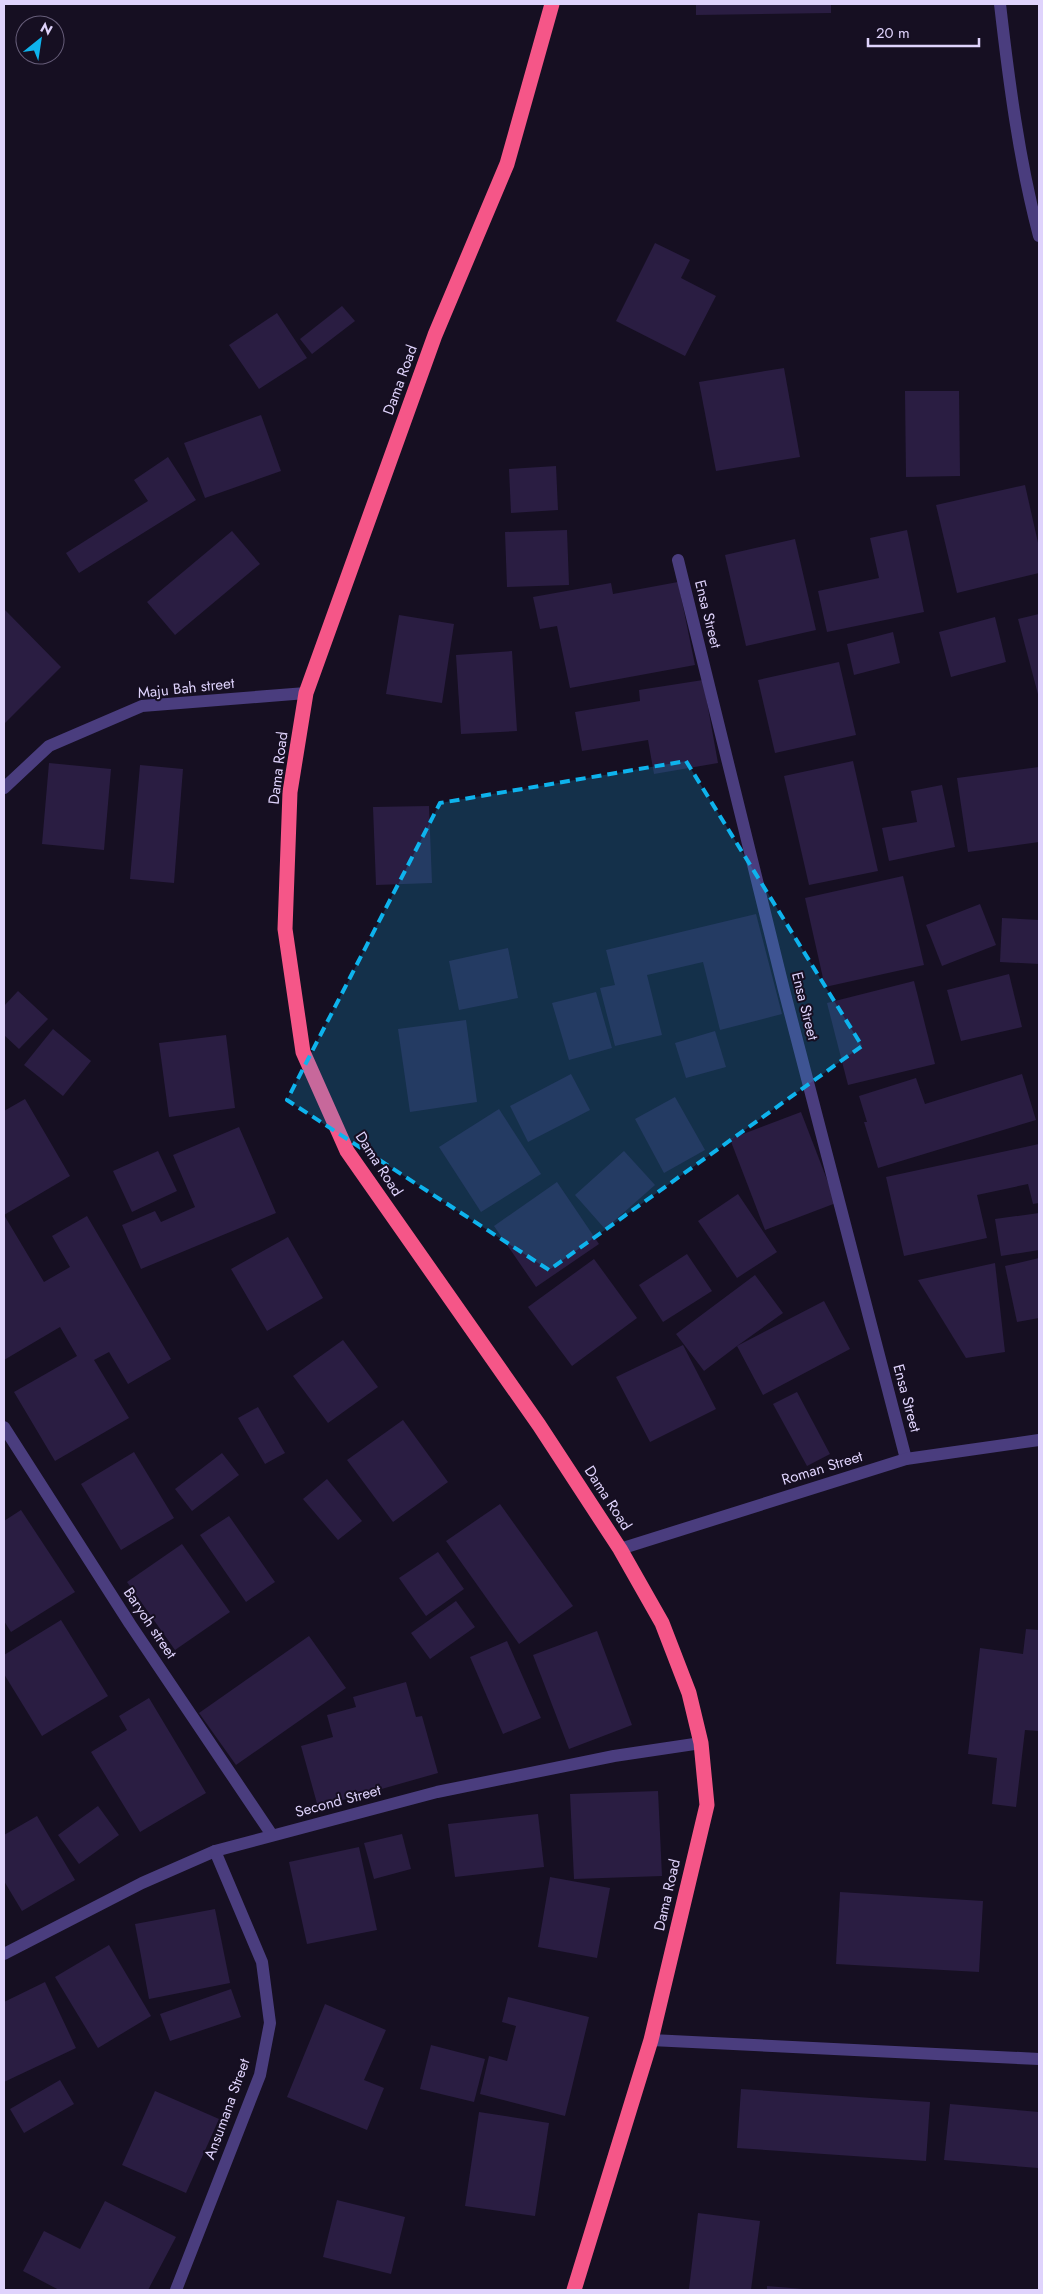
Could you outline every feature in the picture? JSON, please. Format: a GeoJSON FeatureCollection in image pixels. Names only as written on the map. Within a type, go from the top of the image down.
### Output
{"type":"FeatureCollection","features":[{"type":"Feature","properties":{"kind":"highway","name":"Dama Road"},"geometry":{"type":"LineString","coordinates":[[552,4],[507,164],[434,335],[306,693],[290,792],[285,928],[303,1052],[347,1150],[539,1425],[620,1549],[662,1624],[689,1693],[701,1743],[707,1805],[651,2040],[574,2290]]}},
{"type":"Feature","properties":{"kind":"street"},"geometry":{"type":"LineString","coordinates":[[1000,4],[1009,81],[1029,196],[1039,236]]}},
{"type":"Feature","properties":{"kind":"street","name":"Ensa Street"},"geometry":{"type":"LineString","coordinates":[[678,560],[786,999],[906,1460]]}},
{"type":"Feature","properties":{"kind":"street","name":"Maju Bah street"},"geometry":{"type":"LineString","coordinates":[[4,788],[48,746],[142,706],[306,693]]}},
{"type":"Feature","properties":{"kind":"street","name":"Baryoh street"},"geometry":{"type":"LineString","coordinates":[[4,1427],[130,1624],[272,1835]]}},
{"type":"Feature","properties":{"kind":"street","name":"Roman Street"},"geometry":{"type":"LineString","coordinates":[[620,1549],[906,1460],[1039,1440]]}},
{"type":"Feature","properties":{"kind":"street","name":"Second Street"},"geometry":{"type":"LineString","coordinates":[[4,1954],[142,1883],[215,1851],[437,1792],[532,1771],[701,1743]]}},
{"type":"Feature","properties":{"kind":"street","name":"Ansumana Street"},"geometry":{"type":"LineString","coordinates":[[176,2290],[260,2074],[270,2023],[262,1962],[215,1851]]}},
{"type":"Feature","properties":{"kind":"street"},"geometry":{"type":"LineString","coordinates":[[651,2040],[1039,2059]]}},
{"type":"Feature","properties":{"kind":"highlighted area"},"geometry":{"type":"Polygon","coordinates":[[[686,761],[862,1046],[549,1270],[287,1100],[440,803],[686,761]]]}},
{"type":"Feature","properties":{"kind":"building"},"geometry":{"type":"Polygon","coordinates":[[[696,4],[831,4],[831,13],[696,15],[696,4]]]}},
{"type":"Feature","properties":{"kind":"building"},"geometry":{"type":"Polygon","coordinates":[[[655,243],[690,260],[681,278],[716,296],[685,356],[616,321],[655,243]]]}},
{"type":"Feature","properties":{"kind":"building"},"geometry":{"type":"Polygon","coordinates":[[[342,306],[355,321],[312,354],[300,339],[342,306]]]}},
{"type":"Feature","properties":{"kind":"building"},"geometry":{"type":"Polygon","coordinates":[[[277,313],[307,358],[259,389],[229,345],[277,313]]]}},
{"type":"Feature","properties":{"kind":"building"},"geometry":{"type":"Polygon","coordinates":[[[784,368],[800,457],[716,471],[699,382],[784,368]]]}},
{"type":"Feature","properties":{"kind":"building"},"geometry":{"type":"Polygon","coordinates":[[[905,391],[959,391],[960,476],[906,477],[905,391]]]}},
{"type":"Feature","properties":{"kind":"building"},"geometry":{"type":"Polygon","coordinates":[[[261,415],[281,471],[205,498],[184,443],[261,415]]]}},
{"type":"Feature","properties":{"kind":"building"},"geometry":{"type":"Polygon","coordinates":[[[168,457],[196,500],[79,573],[66,553],[148,501],[134,480],[168,457]]]}},
{"type":"Feature","properties":{"kind":"building"},"geometry":{"type":"Polygon","coordinates":[[[556,466],[558,510],[511,513],[509,469],[556,466]]]}},
{"type":"Feature","properties":{"kind":"building"},"geometry":{"type":"Polygon","coordinates":[[[1025,485],[1039,547],[1039,573],[957,593],[936,505],[1025,485]]]}},
{"type":"Feature","properties":{"kind":"building"},"geometry":{"type":"Polygon","coordinates":[[[567,530],[569,585],[507,587],[505,532],[567,530]]]}},
{"type":"Feature","properties":{"kind":"building"},"geometry":{"type":"Polygon","coordinates":[[[907,530],[924,612],[827,632],[818,591],[879,578],[870,538],[907,530]]]}},
{"type":"Feature","properties":{"kind":"building"},"geometry":{"type":"Polygon","coordinates":[[[232,531],[260,564],[175,635],[147,602],[232,531]]]}},
{"type":"Feature","properties":{"kind":"building"},"geometry":{"type":"Polygon","coordinates":[[[795,539],[816,630],[746,646],[725,555],[795,539]]]}},
{"type":"Feature","properties":{"kind":"building"},"geometry":{"type":"Polygon","coordinates":[[[678,582],[695,665],[570,688],[557,626],[540,629],[533,597],[611,583],[613,594],[678,582]]]}},
{"type":"Feature","properties":{"kind":"building"},"geometry":{"type":"Polygon","coordinates":[[[4,609],[61,667],[5,723],[4,722],[4,609]]]}},
{"type":"Feature","properties":{"kind":"building"},"geometry":{"type":"Polygon","coordinates":[[[1039,614],[1039,698],[1018,619],[1039,614]]]}},
{"type":"Feature","properties":{"kind":"building"},"geometry":{"type":"Polygon","coordinates":[[[399,615],[454,624],[442,703],[386,694],[399,615]]]}},
{"type":"Feature","properties":{"kind":"building"},"geometry":{"type":"Polygon","coordinates":[[[995,617],[1006,662],[951,677],[939,632],[995,617]]]}},
{"type":"Feature","properties":{"kind":"building"},"geometry":{"type":"Polygon","coordinates":[[[893,632],[900,663],[854,675],[847,644],[893,632]]]}},
{"type":"Feature","properties":{"kind":"building"},"geometry":{"type":"Polygon","coordinates":[[[512,651],[517,731],[461,734],[456,655],[512,651]]]}},
{"type":"Feature","properties":{"kind":"building"},"geometry":{"type":"Polygon","coordinates":[[[839,662],[856,735],[775,753],[758,680],[839,662]]]}},
{"type":"Feature","properties":{"kind":"building"},"geometry":{"type":"Polygon","coordinates":[[[703,680],[718,763],[654,774],[648,740],[582,751],[575,712],[640,701],[639,690],[703,680]]]}},
{"type":"Feature","properties":{"kind":"building"},"geometry":{"type":"Polygon","coordinates":[[[853,761],[878,871],[809,885],[784,776],[853,761]]]}},
{"type":"Feature","properties":{"kind":"building"},"geometry":{"type":"Polygon","coordinates":[[[49,763],[111,769],[104,850],[42,844],[49,763]]]}},
{"type":"Feature","properties":{"kind":"building"},"geometry":{"type":"Polygon","coordinates":[[[140,765],[183,769],[174,883],[130,879],[140,765]]]}},
{"type":"Feature","properties":{"kind":"building"},"geometry":{"type":"Polygon","coordinates":[[[1039,767],[1039,842],[968,852],[957,778],[1039,767]]]}},
{"type":"Feature","properties":{"kind":"building"},"geometry":{"type":"Polygon","coordinates":[[[942,785],[955,847],[889,861],[882,828],[917,822],[911,791],[942,785]]]}},
{"type":"Feature","properties":{"kind":"building"},"geometry":{"type":"Polygon","coordinates":[[[429,806],[432,883],[376,885],[373,807],[429,806]]]}},
{"type":"Feature","properties":{"kind":"building"},"geometry":{"type":"Polygon","coordinates":[[[903,876],[924,965],[825,987],[805,898],[903,876]]]}},
{"type":"Feature","properties":{"kind":"building"},"geometry":{"type":"Polygon","coordinates":[[[980,904],[996,945],[942,966],[926,925],[980,904]]]}},
{"type":"Feature","properties":{"kind":"building"},"geometry":{"type":"Polygon","coordinates":[[[756,914],[782,1014],[720,1030],[703,962],[647,975],[662,1035],[615,1046],[600,988],[615,985],[606,950],[756,914]]]}},
{"type":"Feature","properties":{"kind":"building"},"geometry":{"type":"Polygon","coordinates":[[[1002,918],[1039,920],[1039,964],[1000,962],[1002,918]]]}},
{"type":"Feature","properties":{"kind":"building"},"geometry":{"type":"Polygon","coordinates":[[[508,948],[518,998],[459,1010],[449,961],[508,948]]]}},
{"type":"Feature","properties":{"kind":"building"},"geometry":{"type":"Polygon","coordinates":[[[1009,974],[1022,1027],[961,1041],[947,990],[1009,974]]]}},
{"type":"Feature","properties":{"kind":"building"},"geometry":{"type":"Polygon","coordinates":[[[914,981],[935,1064],[848,1085],[827,1003],[914,981]]]}},
{"type":"Feature","properties":{"kind":"building"},"geometry":{"type":"Polygon","coordinates":[[[18,991],[48,1019],[19,1049],[4,1035],[4,1006],[18,991]]]}},
{"type":"Feature","properties":{"kind":"building"},"geometry":{"type":"Polygon","coordinates":[[[596,992],[612,1048],[569,1060],[552,1003],[596,992]]]}},
{"type":"Feature","properties":{"kind":"building"},"geometry":{"type":"Polygon","coordinates":[[[466,1020],[477,1102],[410,1112],[398,1029],[466,1020]]]}},
{"type":"Feature","properties":{"kind":"building"},"geometry":{"type":"Polygon","coordinates":[[[53,1029],[91,1061],[63,1096],[24,1065],[53,1029]]]}},
{"type":"Feature","properties":{"kind":"building"},"geometry":{"type":"Polygon","coordinates":[[[715,1031],[726,1067],[686,1078],[675,1043],[715,1031]]]}},
{"type":"Feature","properties":{"kind":"building"},"geometry":{"type":"Polygon","coordinates":[[[226,1035],[235,1108],[169,1117],[159,1043],[226,1035]]]}},
{"type":"Feature","properties":{"kind":"building"},"geometry":{"type":"Polygon","coordinates":[[[571,1074],[590,1110],[528,1142],[510,1106],[571,1074]]]}},
{"type":"Feature","properties":{"kind":"building"},"geometry":{"type":"Polygon","coordinates":[[[1022,1074],[1036,1120],[878,1168],[864,1122],[867,1122],[859,1096],[916,1078],[925,1104],[1022,1074]]]}},
{"type":"Feature","properties":{"kind":"building"},"geometry":{"type":"Polygon","coordinates":[[[675,1097],[705,1150],[664,1173],[635,1119],[675,1097]]]}},
{"type":"Feature","properties":{"kind":"building"},"geometry":{"type":"Polygon","coordinates":[[[25,1099],[70,1176],[4,1215],[4,1111],[25,1099]]]}},
{"type":"Feature","properties":{"kind":"building"},"geometry":{"type":"Polygon","coordinates":[[[499,1109],[541,1174],[481,1212],[439,1147],[499,1109]]]}},
{"type":"Feature","properties":{"kind":"building"},"geometry":{"type":"Polygon","coordinates":[[[801,1112],[836,1203],[765,1230],[730,1139],[801,1112]]]}},
{"type":"Feature","properties":{"kind":"building"},"geometry":{"type":"Polygon","coordinates":[[[239,1127],[276,1213],[141,1269],[122,1225],[155,1211],[161,1222],[195,1207],[173,1155],[239,1127]]]}},
{"type":"Feature","properties":{"kind":"building"},"geometry":{"type":"Polygon","coordinates":[[[1039,1144],[1039,1203],[1033,1204],[1028,1184],[977,1195],[987,1238],[904,1256],[886,1177],[1039,1144]]]}},
{"type":"Feature","properties":{"kind":"building"},"geometry":{"type":"Polygon","coordinates":[[[158,1151],[177,1191],[132,1212],[113,1171],[158,1151]]]}},
{"type":"Feature","properties":{"kind":"building"},"geometry":{"type":"Polygon","coordinates":[[[624,1151],[655,1185],[605,1229],[575,1195],[624,1151]]]}},
{"type":"Feature","properties":{"kind":"building"},"geometry":{"type":"Polygon","coordinates":[[[557,1182],[599,1244],[536,1287],[494,1226],[557,1182]]]}},
{"type":"Feature","properties":{"kind":"building"},"geometry":{"type":"Polygon","coordinates":[[[738,1194],[777,1252],[737,1278],[698,1221],[738,1194]]]}},
{"type":"Feature","properties":{"kind":"building"},"geometry":{"type":"Polygon","coordinates":[[[1039,1213],[1039,1250],[1001,1256],[995,1219],[1039,1213]]]}},
{"type":"Feature","properties":{"kind":"building"},"geometry":{"type":"Polygon","coordinates":[[[4,1215],[44,1282],[70,1267],[52,1236],[87,1216],[171,1359],[128,1384],[109,1352],[94,1360],[129,1418],[55,1461],[14,1392],[77,1356],[60,1327],[4,1360],[4,1215]]]}},
{"type":"Feature","properties":{"kind":"building"},"geometry":{"type":"Polygon","coordinates":[[[288,1237],[323,1298],[267,1331],[231,1269],[288,1237]]]}},
{"type":"Feature","properties":{"kind":"building"},"geometry":{"type":"Polygon","coordinates":[[[687,1254],[712,1291],[663,1322],[639,1285],[687,1254]]]}},
{"type":"Feature","properties":{"kind":"building"},"geometry":{"type":"Polygon","coordinates":[[[1039,1258],[1039,1318],[1017,1322],[1005,1266],[1039,1258]]]}},
{"type":"Feature","properties":{"kind":"building"},"geometry":{"type":"Polygon","coordinates":[[[594,1259],[637,1318],[572,1366],[528,1307],[594,1259]]]}},
{"type":"Feature","properties":{"kind":"building"},"geometry":{"type":"Polygon","coordinates":[[[995,1263],[1005,1352],[966,1358],[918,1280],[995,1263]]]}},
{"type":"Feature","properties":{"kind":"building"},"geometry":{"type":"Polygon","coordinates":[[[755,1275],[783,1313],[704,1371],[676,1334],[755,1275]]]}},
{"type":"Feature","properties":{"kind":"building"},"geometry":{"type":"Polygon","coordinates":[[[824,1301],[850,1349],[763,1395],[737,1346],[824,1301]]]}},
{"type":"Feature","properties":{"kind":"building"},"geometry":{"type":"Polygon","coordinates":[[[343,1340],[378,1387],[328,1423],[293,1376],[343,1340]]]}},
{"type":"Feature","properties":{"kind":"building"},"geometry":{"type":"Polygon","coordinates":[[[683,1345],[716,1409],[650,1442],[616,1377],[683,1345]]]}},
{"type":"Feature","properties":{"kind":"building"},"geometry":{"type":"Polygon","coordinates":[[[797,1392],[830,1454],[807,1466],[773,1404],[797,1392]]]}},
{"type":"Feature","properties":{"kind":"building"},"geometry":{"type":"Polygon","coordinates":[[[258,1407],[285,1453],[265,1464],[238,1418],[258,1407]]]}},
{"type":"Feature","properties":{"kind":"building"},"geometry":{"type":"Polygon","coordinates":[[[403,1420],[448,1482],[393,1522],[347,1460],[403,1420]]]}},
{"type":"Feature","properties":{"kind":"building"},"geometry":{"type":"Polygon","coordinates":[[[134,1452],[174,1518],[121,1550],[81,1484],[134,1452]]]}},
{"type":"Feature","properties":{"kind":"building"},"geometry":{"type":"Polygon","coordinates":[[[222,1453],[239,1475],[192,1511],[175,1489],[222,1453]]]}},
{"type":"Feature","properties":{"kind":"building"},"geometry":{"type":"Polygon","coordinates":[[[327,1479],[362,1521],[338,1540],[303,1499],[327,1479]]]}},
{"type":"Feature","properties":{"kind":"building"},"geometry":{"type":"Polygon","coordinates":[[[500,1504],[573,1606],[519,1644],[446,1541],[500,1504]]]}},
{"type":"Feature","properties":{"kind":"building"},"geometry":{"type":"Polygon","coordinates":[[[21,1510],[75,1592],[11,1632],[4,1621],[4,1521],[21,1510]]]}},
{"type":"Feature","properties":{"kind":"building"},"geometry":{"type":"Polygon","coordinates":[[[229,1516],[275,1582],[246,1602],[200,1535],[229,1516]]]}},
{"type":"Feature","properties":{"kind":"building"},"geometry":{"type":"Polygon","coordinates":[[[182,1544],[230,1612],[175,1650],[127,1582],[182,1544]]]}},
{"type":"Feature","properties":{"kind":"building"},"geometry":{"type":"Polygon","coordinates":[[[438,1552],[464,1589],[426,1616],[399,1578],[438,1552]]]}},
{"type":"Feature","properties":{"kind":"building"},"geometry":{"type":"Polygon","coordinates":[[[456,1601],[475,1627],[430,1659],[411,1633],[456,1601]]]}},
{"type":"Feature","properties":{"kind":"building"},"geometry":{"type":"Polygon","coordinates":[[[61,1620],[108,1696],[42,1736],[4,1674],[4,1655],[61,1620]]]}},
{"type":"Feature","properties":{"kind":"building"},"geometry":{"type":"Polygon","coordinates":[[[1026,1629],[1039,1630],[1039,1731],[1025,1730],[1016,1807],[992,1804],[997,1758],[968,1754],[980,1648],[1023,1654],[1026,1629]]]}},
{"type":"Feature","properties":{"kind":"building"},"geometry":{"type":"Polygon","coordinates":[[[597,1631],[632,1725],[569,1749],[533,1655],[597,1631]]]}},
{"type":"Feature","properties":{"kind":"building"},"geometry":{"type":"Polygon","coordinates":[[[309,1636],[346,1688],[236,1765],[199,1713],[309,1636]]]}},
{"type":"Feature","properties":{"kind":"building"},"geometry":{"type":"Polygon","coordinates":[[[507,1641],[541,1718],[503,1734],[470,1657],[507,1641]]]}},
{"type":"Feature","properties":{"kind":"building"},"geometry":{"type":"Polygon","coordinates":[[[406,1682],[416,1717],[422,1716],[438,1773],[318,1807],[301,1746],[333,1737],[327,1715],[356,1707],[353,1697],[406,1682]]]}},
{"type":"Feature","properties":{"kind":"building"},"geometry":{"type":"Polygon","coordinates":[[[149,1698],[206,1793],[140,1832],[91,1752],[127,1730],[119,1716],[149,1698]]]}},
{"type":"Feature","properties":{"kind":"building"},"geometry":{"type":"Polygon","coordinates":[[[658,1791],[662,1876],[574,1879],[570,1794],[658,1791]]]}},
{"type":"Feature","properties":{"kind":"building"},"geometry":{"type":"Polygon","coordinates":[[[98,1806],[119,1835],[79,1864],[58,1835],[98,1806]]]}},
{"type":"Feature","properties":{"kind":"building"},"geometry":{"type":"Polygon","coordinates":[[[538,1814],[544,1867],[455,1877],[448,1824],[538,1814]]]}},
{"type":"Feature","properties":{"kind":"building"},"geometry":{"type":"Polygon","coordinates":[[[37,1816],[75,1880],[22,1911],[4,1881],[4,1835],[37,1816]]]}},
{"type":"Feature","properties":{"kind":"building"},"geometry":{"type":"Polygon","coordinates":[[[402,1834],[411,1869],[374,1879],[364,1843],[402,1834]]]}},
{"type":"Feature","properties":{"kind":"building"},"geometry":{"type":"Polygon","coordinates":[[[359,1847],[377,1930],[307,1944],[289,1862],[359,1847]]]}},
{"type":"Feature","properties":{"kind":"building"},"geometry":{"type":"Polygon","coordinates":[[[550,1877],[610,1888],[597,1958],[538,1947],[550,1877]]]}},
{"type":"Feature","properties":{"kind":"building"},"geometry":{"type":"Polygon","coordinates":[[[840,1892],[983,1901],[979,1972],[836,1964],[840,1892]]]}},
{"type":"Feature","properties":{"kind":"building"},"geometry":{"type":"Polygon","coordinates":[[[215,1909],[230,1983],[149,1999],[135,1924],[215,1909]]]}},
{"type":"Feature","properties":{"kind":"building"},"geometry":{"type":"Polygon","coordinates":[[[109,1945],[151,2016],[98,2048],[55,1977],[109,1945]]]}},
{"type":"Feature","properties":{"kind":"building"},"geometry":{"type":"Polygon","coordinates":[[[45,1982],[76,2048],[4,2082],[4,2002],[45,1982]]]}},
{"type":"Feature","properties":{"kind":"building"},"geometry":{"type":"Polygon","coordinates":[[[231,1989],[241,2017],[170,2041],[160,2014],[231,1989]]]}},
{"type":"Feature","properties":{"kind":"building"},"geometry":{"type":"Polygon","coordinates":[[[508,1997],[589,2017],[565,2116],[480,2094],[489,2056],[507,2061],[516,2026],[502,2022],[508,1997]]]}},
{"type":"Feature","properties":{"kind":"building"},"geometry":{"type":"Polygon","coordinates":[[[325,2004],[386,2030],[364,2080],[384,2088],[367,2130],[287,2097],[325,2004]]]}},
{"type":"Feature","properties":{"kind":"building"},"geometry":{"type":"Polygon","coordinates":[[[431,2045],[485,2059],[474,2102],[420,2089],[431,2045]]]}},
{"type":"Feature","properties":{"kind":"building"},"geometry":{"type":"Polygon","coordinates":[[[60,2080],[74,2104],[24,2133],[10,2109],[60,2080]]]}},
{"type":"Feature","properties":{"kind":"building"},"geometry":{"type":"Polygon","coordinates":[[[741,2089],[930,2102],[926,2161],[737,2148],[741,2089]]]}},
{"type":"Feature","properties":{"kind":"building"},"geometry":{"type":"Polygon","coordinates":[[[155,2091],[219,2119],[186,2193],[122,2165],[155,2091]]]}},
{"type":"Feature","properties":{"kind":"building"},"geometry":{"type":"Polygon","coordinates":[[[950,2104],[1039,2112],[1038,2168],[944,2160],[950,2104]]]}},
{"type":"Feature","properties":{"kind":"building"},"geometry":{"type":"Polygon","coordinates":[[[479,2112],[549,2123],[535,2216],[465,2206],[479,2112]]]}},
{"type":"Feature","properties":{"kind":"building"},"geometry":{"type":"Polygon","coordinates":[[[337,2200],[405,2217],[391,2274],[323,2257],[337,2200]]]}},
{"type":"Feature","properties":{"kind":"building"},"geometry":{"type":"Polygon","coordinates":[[[105,2201],[176,2237],[148,2290],[59,2290],[23,2271],[44,2231],[80,2249],[105,2201]]]}},
{"type":"Feature","properties":{"kind":"building"},"geometry":{"type":"Polygon","coordinates":[[[698,2213],[760,2221],[751,2290],[689,2289],[698,2213]]]}},
{"type":"Feature","properties":{"kind":"building"},"geometry":{"type":"Polygon","coordinates":[[[767,2286],[803,2289],[803,2290],[767,2290],[767,2286]]]}}]}
